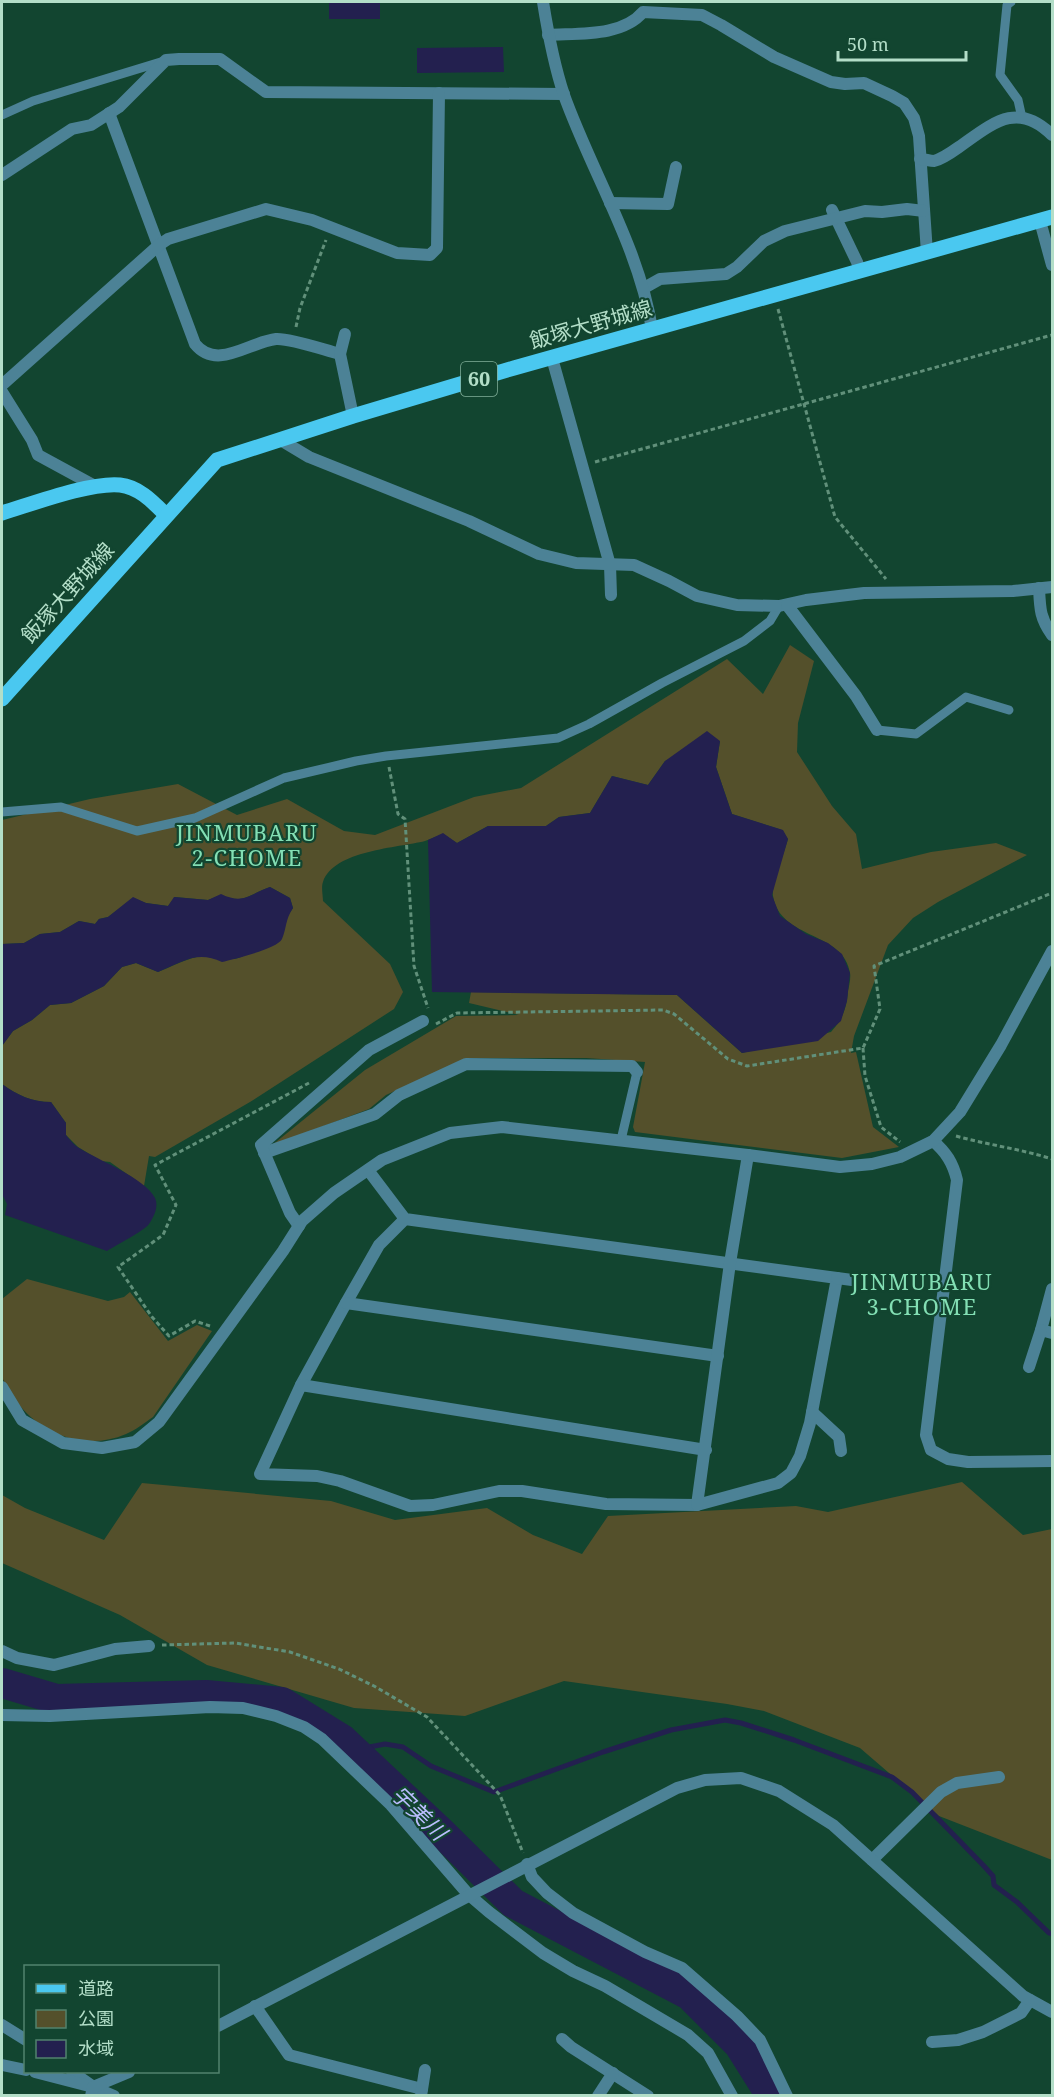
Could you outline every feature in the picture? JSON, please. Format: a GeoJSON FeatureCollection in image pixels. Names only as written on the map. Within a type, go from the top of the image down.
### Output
{"type":"FeatureCollection","features":[{"type":"Feature","properties":{"kind":"main road","name":"飯塚大野城線"},"geometry":{"type":"LineString","coordinates":[[2,699],[218,460],[353,416],[552,358],[1046,219]]}},
{"type":"Feature","properties":{"kind":"main road"},"geometry":{"type":"LineString","coordinates":[[2,513],[95,486],[121,485],[149,496],[166,515]]}},
{"type":"Feature","properties":{"kind":"street"},"geometry":{"type":"LineString","coordinates":[[543,2],[548,35],[564,94],[644,288],[652,329]]}},
{"type":"Feature","properties":{"kind":"street"},"geometry":{"type":"LineString","coordinates":[[548,35],[604,31],[622,27],[638,18],[642,7],[702,15],[774,57],[831,82],[864,83],[892,96],[904,103],[914,118],[919,136],[927,253]]}},
{"type":"Feature","properties":{"kind":"street"},"geometry":{"type":"LineString","coordinates":[[2,176],[72,129],[91,124],[119,107],[166,60],[179,58],[220,59],[266,92],[564,94]]}},
{"type":"Feature","properties":{"kind":"street"},"geometry":{"type":"LineString","coordinates":[[2,386],[159,244],[168,239],[266,209],[330,227],[397,253],[430,255],[437,248],[438,93]]}},
{"type":"Feature","properties":{"kind":"street"},"geometry":{"type":"LineString","coordinates":[[110,113],[195,344],[202,352],[210,356],[219,356],[277,339],[340,354]]}},
{"type":"Feature","properties":{"kind":"street"},"geometry":{"type":"LineString","coordinates":[[920,159],[934,161],[952,152],[996,122],[1027,118],[1041,123],[1053,135]]}},
{"type":"Feature","properties":{"kind":"street"},"geometry":{"type":"LineString","coordinates":[[610,203],[668,204],[676,167]]}},
{"type":"Feature","properties":{"kind":"street"},"geometry":{"type":"LineString","coordinates":[[644,288],[660,279],[726,274],[774,235],[834,214],[907,209],[924,211]]}},
{"type":"Feature","properties":{"kind":"street"},"geometry":{"type":"LineString","coordinates":[[834,214],[860,272]]}},
{"type":"Feature","properties":{"kind":"street"},"geometry":{"type":"LineString","coordinates":[[1046,219],[1053,265]]}},
{"type":"Feature","properties":{"kind":"street"},"geometry":{"type":"LineString","coordinates":[[345,334],[340,354],[353,416]]}},
{"type":"Feature","properties":{"kind":"street"},"geometry":{"type":"LineString","coordinates":[[552,358],[610,565],[611,595]]}},
{"type":"Feature","properties":{"kind":"street"},"geometry":{"type":"LineString","coordinates":[[2,392],[38,455],[95,486]]}},
{"type":"Feature","properties":{"kind":"street"},"geometry":{"type":"LineString","coordinates":[[279,439],[309,457],[469,521],[539,554],[576,563],[634,565],[697,596],[737,605],[783,606],[806,600],[839,596],[1053,587]]}},
{"type":"Feature","properties":{"kind":"street"},"geometry":{"type":"LineString","coordinates":[[1039,588],[1042,621],[1053,635]]}},
{"type":"Feature","properties":{"kind":"street"},"geometry":{"type":"LineString","coordinates":[[783,606],[856,696],[877,730]]}},
{"type":"Feature","properties":{"kind":"street"},"geometry":{"type":"LineString","coordinates":[[2,1387],[22,1420],[63,1443],[102,1448],[135,1442],[159,1422],[302,1221],[334,1193],[382,1160],[450,1133],[502,1127],[840,1167],[872,1164],[900,1157],[933,1141],[960,1112],[1053,951]]}},
{"type":"Feature","properties":{"kind":"street"},"geometry":{"type":"LineString","coordinates":[[299,1226],[290,1213],[261,1145],[369,1050],[425,1024]]}},
{"type":"Feature","properties":{"kind":"street"},"geometry":{"type":"LineString","coordinates":[[264,1153],[375,1114],[399,1095],[466,1064],[632,1066],[637,1072]]}},
{"type":"Feature","properties":{"kind":"street"},"geometry":{"type":"LineString","coordinates":[[933,1141],[943,1149],[954,1166],[957,1180],[926,1435],[931,1450],[948,1460],[968,1462],[1053,1461]]}},
{"type":"Feature","properties":{"kind":"street"},"geometry":{"type":"LineString","coordinates":[[697,1505],[730,1263],[748,1155]]}},
{"type":"Feature","properties":{"kind":"street"},"geometry":{"type":"LineString","coordinates":[[368,1170],[405,1219],[852,1280]]}},
{"type":"Feature","properties":{"kind":"street"},"geometry":{"type":"LineString","coordinates":[[405,1219],[380,1245],[346,1303],[301,1385],[260,1474],[317,1476],[410,1506],[434,1505],[499,1491],[522,1491],[606,1504],[697,1505],[778,1483],[791,1473],[800,1456],[812,1412],[837,1278]]}},
{"type":"Feature","properties":{"kind":"street"},"geometry":{"type":"LineString","coordinates":[[1029,1367],[1047,1331],[1053,1289]]}},
{"type":"Feature","properties":{"kind":"street"},"geometry":{"type":"LineString","coordinates":[[346,1303],[718,1356]]}},
{"type":"Feature","properties":{"kind":"street"},"geometry":{"type":"LineString","coordinates":[[301,1385],[706,1450]]}},
{"type":"Feature","properties":{"kind":"street"},"geometry":{"type":"LineString","coordinates":[[812,1412],[839,1437],[841,1451]]}},
{"type":"Feature","properties":{"kind":"street"},"geometry":{"type":"LineString","coordinates":[[2,1651],[17,1658],[54,1665],[116,1649],[149,1646]]}},
{"type":"Feature","properties":{"kind":"street"},"geometry":{"type":"LineString","coordinates":[[2,1715],[50,1716],[210,1707],[243,1708],[276,1716],[304,1727],[322,1739],[391,1805],[472,1892],[543,1953],[688,2035],[708,2053],[732,2096]]}},
{"type":"Feature","properties":{"kind":"street"},"geometry":{"type":"LineString","coordinates":[[872,1860],[941,1792],[957,1783],[999,1777]]}},
{"type":"Feature","properties":{"kind":"street"},"geometry":{"type":"LineString","coordinates":[[219,2025],[524,1865],[677,1788],[705,1780],[741,1778],[779,1791],[833,1825],[1023,1996],[1053,2012]]}},
{"type":"Feature","properties":{"kind":"street"},"geometry":{"type":"LineString","coordinates":[[524,1865],[547,1893],[573,1913],[645,1952],[682,1968],[705,1987],[760,2040],[788,2096]]}},
{"type":"Feature","properties":{"kind":"street"},"geometry":{"type":"LineString","coordinates":[[932,2042],[958,2040],[983,2032],[1021,2013],[1030,2000]]}},
{"type":"Feature","properties":{"kind":"street"},"geometry":{"type":"LineString","coordinates":[[255,2006],[289,2055],[421,2092],[425,2070]]}},
{"type":"Feature","properties":{"kind":"street"},"geometry":{"type":"LineString","coordinates":[[2,2025],[24,2039]]}},
{"type":"Feature","properties":{"kind":"street"},"geometry":{"type":"LineString","coordinates":[[562,2038],[571,2047],[648,2096]]}},
{"type":"Feature","properties":{"kind":"street"},"geometry":{"type":"LineString","coordinates":[[2,2065],[24,2070]]}},
{"type":"Feature","properties":{"kind":"street"},"geometry":{"type":"LineString","coordinates":[[38,2073],[114,2096]]}},
{"type":"Feature","properties":{"kind":"street"},"geometry":{"type":"LineString","coordinates":[[73,2073],[92,2091]]}},
{"type":"Feature","properties":{"kind":"street"},"geometry":{"type":"LineString","coordinates":[[92,2091],[127,2073]]}},
{"type":"Feature","properties":{"kind":"street"},"geometry":{"type":"LineString","coordinates":[[598,2096],[613,2073]]}},
{"type":"Feature","properties":{"kind":"lane"},"geometry":{"type":"LineString","coordinates":[[1011,2],[1007,5],[1000,75],[1018,100],[1022,118]]}},
{"type":"Feature","properties":{"kind":"lane"},"geometry":{"type":"LineString","coordinates":[[2,115],[33,100],[166,60]]}},
{"type":"Feature","properties":{"kind":"lane"},"geometry":{"type":"LineString","coordinates":[[2,812],[61,807],[137,831],[195,818],[284,778],[356,761],[558,738],[589,724],[744,641],[770,621],[783,606]]}},
{"type":"Feature","properties":{"kind":"lane"},"geometry":{"type":"LineString","coordinates":[[877,730],[916,734],[966,696],[1010,710]]}},
{"type":"Feature","properties":{"kind":"lane"},"geometry":{"type":"LineString","coordinates":[[621,1140],[637,1072]]}},
{"type":"Feature","properties":{"kind":"path"},"geometry":{"type":"LineString","coordinates":[[294,342],[300,308],[330,227]]}},
{"type":"Feature","properties":{"kind":"path"},"geometry":{"type":"LineString","coordinates":[[774,295],[835,517],[897,593]]}},
{"type":"Feature","properties":{"kind":"path"},"geometry":{"type":"LineString","coordinates":[[582,465],[1053,335]]}},
{"type":"Feature","properties":{"kind":"path"},"geometry":{"type":"LineString","coordinates":[[386,756],[398,814],[405,819],[414,966],[430,1016],[425,1024]]}},
{"type":"Feature","properties":{"kind":"path"},"geometry":{"type":"LineString","coordinates":[[909,1152],[881,1127],[865,1076],[863,1048],[880,1009],[874,966],[1053,893]]}},
{"type":"Feature","properties":{"kind":"path"},"geometry":{"type":"LineString","coordinates":[[425,1024],[457,1013],[663,1010],[674,1014],[728,1059],[747,1066],[863,1048]]}},
{"type":"Feature","properties":{"kind":"path"},"geometry":{"type":"LineString","coordinates":[[223,1334],[213,1327],[195,1321],[169,1336],[152,1317],[118,1267],[163,1235],[176,1205],[155,1165],[318,1078]]}},
{"type":"Feature","properties":{"kind":"path"},"geometry":{"type":"LineString","coordinates":[[943,1131],[974,1141],[1026,1150],[1053,1159]]}},
{"type":"Feature","properties":{"kind":"path"},"geometry":{"type":"LineString","coordinates":[[149,1646],[235,1643],[290,1652],[339,1669],[427,1717],[500,1795],[524,1865]]}},
{"type":"Feature","properties":{"kind":"green space"},"geometry":{"type":"Polygon","coordinates":[[[790,645],[814,661],[798,723],[797,752],[832,806],[856,834],[862,869],[931,852],[996,843],[1027,855],[938,902],[913,918],[888,945],[854,1036],[851,1053],[856,1052],[873,1127],[899,1147],[842,1158],[635,1132],[633,1127],[645,1062],[586,1058],[467,1058],[386,1095],[369,1109],[271,1146],[365,1070],[456,1016],[519,1015],[469,1003],[471,992],[677,995],[742,1053],[831,1032],[841,1018],[846,1003],[850,975],[845,959],[836,949],[787,921],[778,910],[773,891],[788,839],[782,830],[732,814],[716,767],[720,741],[665,761],[648,785],[612,776],[590,813],[559,817],[546,826],[488,826],[457,843],[443,834],[425,841],[368,852],[340,863],[329,871],[323,882],[323,901],[390,964],[403,992],[394,1009],[250,1102],[155,1157],[149,1156],[144,1186],[110,1162],[101,1161],[78,1147],[66,1135],[66,1123],[51,1102],[25,1097],[2,1084],[2,1046],[13,1031],[32,1020],[50,1005],[71,1003],[104,986],[122,967],[136,963],[158,972],[197,957],[234,959],[242,957],[267,939],[293,908],[290,898],[270,887],[241,899],[221,895],[208,900],[175,897],[168,906],[146,903],[133,898],[108,917],[99,919],[95,924],[79,921],[60,932],[40,934],[24,943],[2,944],[2,820],[90,799],[178,784],[237,815],[287,799],[344,831],[375,835],[474,797],[521,788],[727,659],[763,694],[790,645]]]}},
{"type":"Feature","properties":{"kind":"green space"},"geometry":{"type":"Polygon","coordinates":[[[27,1279],[108,1301],[124,1297],[130,1292],[168,1341],[197,1325],[212,1331],[153,1417],[126,1434],[110,1439],[77,1440],[46,1428],[33,1419],[21,1407],[1,1375],[2,1299],[27,1279]]]}},
{"type":"Feature","properties":{"kind":"green space"},"geometry":{"type":"Polygon","coordinates":[[[962,1482],[1023,1535],[1052,1529],[1052,1860],[939,1816],[860,1748],[764,1711],[564,1681],[465,1716],[354,1708],[207,1665],[120,1615],[2,1563],[2,1495],[25,1508],[104,1540],[142,1483],[331,1501],[395,1520],[487,1508],[533,1535],[582,1554],[608,1516],[796,1506],[828,1512],[962,1482]]]}},
{"type":"Feature","properties":{"kind":"water"},"geometry":{"type":"Polygon","coordinates":[[[329,2],[380,2],[380,19],[329,19],[329,2]]]}},
{"type":"Feature","properties":{"kind":"water"},"geometry":{"type":"Polygon","coordinates":[[[503,47],[504,72],[417,73],[417,48],[503,47]]]}},
{"type":"Feature","properties":{"kind":"water"},"geometry":{"type":"Polygon","coordinates":[[[707,731],[720,741],[716,767],[732,814],[783,830],[788,839],[772,895],[780,916],[806,934],[828,943],[842,954],[850,973],[847,1001],[841,1021],[818,1041],[742,1053],[677,995],[432,992],[428,840],[443,833],[457,843],[488,826],[546,826],[559,817],[590,813],[612,776],[648,785],[665,761],[707,731]]]}},
{"type":"Feature","properties":{"kind":"water"},"geometry":{"type":"Polygon","coordinates":[[[270,887],[290,898],[293,908],[282,939],[278,943],[255,953],[222,962],[197,957],[158,972],[136,963],[122,967],[104,986],[71,1003],[50,1005],[32,1020],[13,1031],[2,1046],[2,944],[24,943],[40,934],[60,932],[79,921],[95,924],[99,919],[108,917],[133,897],[146,903],[168,906],[174,897],[208,900],[221,894],[235,899],[270,887]]]}},
{"type":"Feature","properties":{"kind":"water"},"geometry":{"type":"Polygon","coordinates":[[[2,1084],[25,1097],[51,1102],[66,1123],[66,1135],[75,1145],[142,1183],[155,1198],[156,1208],[149,1224],[107,1251],[5,1215],[7,1204],[2,1194],[2,1084]]]}},
{"type":"Feature","properties":{"kind":"waterway","name":"宇美川"},"geometry":{"type":"LineString","coordinates":[[2,1683],[56,1699],[206,1695],[282,1702],[342,1739],[513,1903],[689,1995],[739,2045],[771,2096]]}},
{"type":"Feature","properties":{"kind":"waterway"},"geometry":{"type":"LineString","coordinates":[[354,1750],[385,1744],[403,1747],[431,1766],[494,1792],[671,1730],[725,1720],[741,1723],[794,1740],[892,1777],[912,1792],[983,1865],[993,1876],[994,1885],[1017,1902],[1052,1934]]}},
{"type":"Feature","properties":{"kind":"district","name":"JINMUBARU 2-CHOME"},"geometry":{"type":"Point","coordinates":[247,846]}},
{"type":"Feature","properties":{"kind":"district","name":"JINMUBARU 3-CHOME"},"geometry":{"type":"Point","coordinates":[922,1294]}}]}
